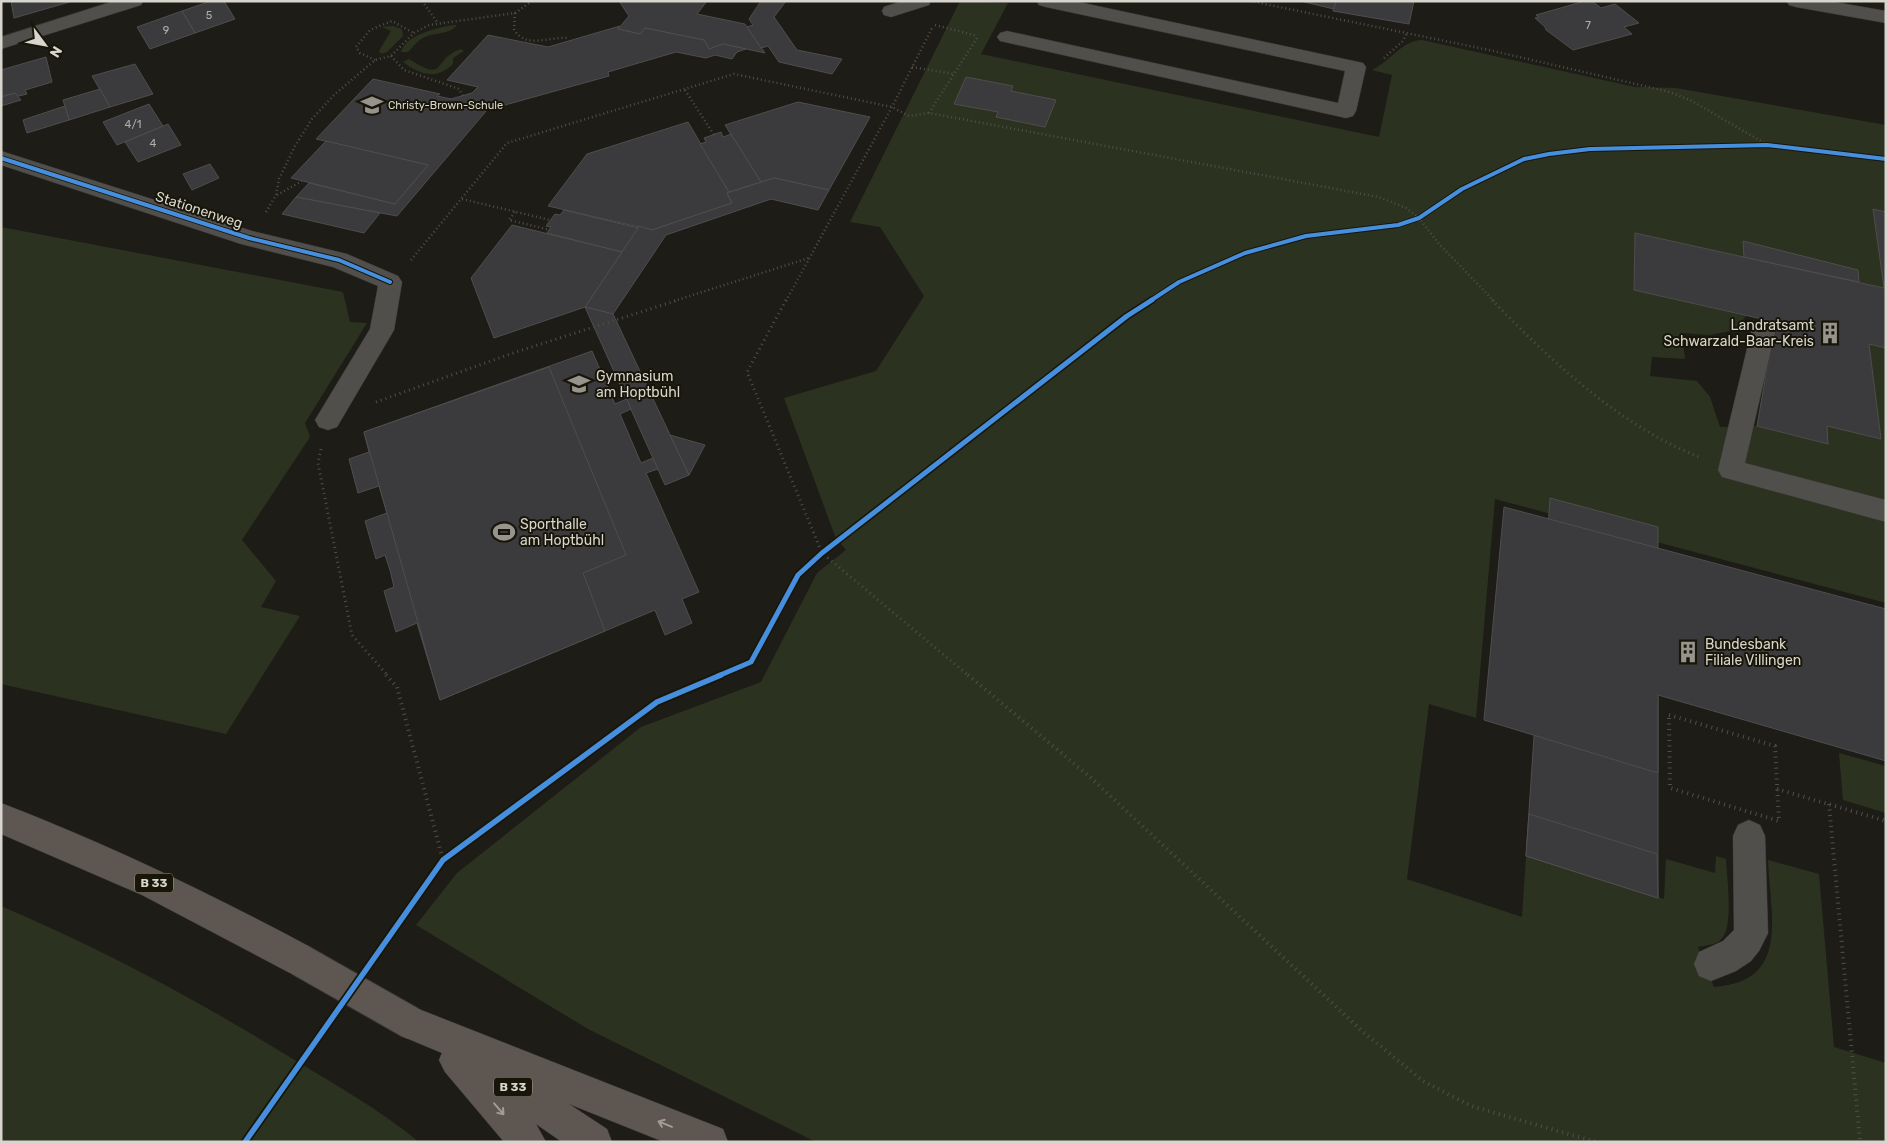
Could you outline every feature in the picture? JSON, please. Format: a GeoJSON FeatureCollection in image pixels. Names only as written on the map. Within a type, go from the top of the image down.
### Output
{"type":"FeatureCollection","features":[{"type":"Feature","properties":{"kind":"main road","name":"B 33"},"geometry":{"type":"LineString","coordinates":[[1,818],[129,871],[214,913],[422,1028],[594,1142]]}},
{"type":"Feature","properties":{"kind":"main road"},"geometry":{"type":"LineString","coordinates":[[422,1028],[528,1142]]}},
{"type":"Feature","properties":{"kind":"main road"},"geometry":{"type":"LineString","coordinates":[[422,1028],[710,1142]]}},
{"type":"Feature","properties":{"kind":"street"},"geometry":{"type":"LineString","coordinates":[[1,43],[134,1]]}},
{"type":"Feature","properties":{"kind":"street"},"geometry":{"type":"LineString","coordinates":[[891,10],[922,1]]}},
{"type":"Feature","properties":{"kind":"street"},"geometry":{"type":"LineString","coordinates":[[1007,38],[1346,111],[1356,67],[1046,1]]}},
{"type":"Feature","properties":{"kind":"street"},"geometry":{"type":"LineString","coordinates":[[1796,1],[1886,18]]}},
{"type":"Feature","properties":{"kind":"street","name":"Stationenweg"},"geometry":{"type":"LineString","coordinates":[[1,158],[249,238],[339,260],[390,282]]}},
{"type":"Feature","properties":{"kind":"street"},"geometry":{"type":"LineString","coordinates":[[328,420],[382,330],[390,282]]}},
{"type":"Feature","properties":{"kind":"street"},"geometry":{"type":"LineString","coordinates":[[1764,328],[1731,470],[1886,511]]}},
{"type":"Feature","properties":{"kind":"street"},"geometry":{"type":"LineString","coordinates":[[1711,964],[1732,956],[1745,946],[1751,934],[1749,836]]}},
{"type":"Feature","properties":{"kind":"path"},"geometry":{"type":"LineString","coordinates":[[422,1],[437,22]]}},
{"type":"Feature","properties":{"kind":"path"},"geometry":{"type":"LineString","coordinates":[[302,181],[276,195],[279,179],[312,119],[334,95],[375,60],[391,56],[414,33],[437,22],[515,13],[532,1]]}},
{"type":"Feature","properties":{"kind":"path"},"geometry":{"type":"LineString","coordinates":[[1250,1],[1489,50],[1670,92],[1692,101],[1767,145]]}},
{"type":"Feature","properties":{"kind":"path"},"geometry":{"type":"LineString","coordinates":[[515,13],[514,28],[517,34],[526,38],[548,41],[567,38]]}},
{"type":"Feature","properties":{"kind":"path"},"geometry":{"type":"LineString","coordinates":[[937,17],[892,107],[747,372],[822,553],[1090,778],[1362,1032],[1423,1081],[1471,1106],[1596,1142]]}},
{"type":"Feature","properties":{"kind":"path"},"geometry":{"type":"LineString","coordinates":[[375,60],[360,53],[356,47],[360,38],[372,28],[392,21],[414,33]]}},
{"type":"Feature","properties":{"kind":"path"},"geometry":{"type":"LineString","coordinates":[[933,25],[978,36],[1007,38]]}},
{"type":"Feature","properties":{"kind":"path"},"geometry":{"type":"LineString","coordinates":[[929,113],[978,36]]}},
{"type":"Feature","properties":{"kind":"path"},"geometry":{"type":"LineString","coordinates":[[391,56],[404,70],[459,89],[464,96]]}},
{"type":"Feature","properties":{"kind":"path"},"geometry":{"type":"LineString","coordinates":[[912,67],[954,74]]}},
{"type":"Feature","properties":{"kind":"path"},"geometry":{"type":"LineString","coordinates":[[390,282],[422,248],[507,143],[734,74],[892,107],[900,114],[914,118],[929,113],[1379,197],[1406,208],[1419,218],[1439,244],[1500,308],[1565,370],[1630,422],[1674,446],[1731,470]]}},
{"type":"Feature","properties":{"kind":"path"},"geometry":{"type":"LineString","coordinates":[[685,90],[714,135]]}},
{"type":"Feature","properties":{"kind":"path"},"geometry":{"type":"LineString","coordinates":[[370,963],[443,860],[657,702],[751,662],[798,576],[822,553],[1128,316],[1179,282],[1245,253],[1306,236],[1398,225],[1419,218],[1462,189],[1524,159],[1549,154],[1590,149],[1767,145],[1886,159]]}},
{"type":"Feature","properties":{"kind":"path"},"geometry":{"type":"LineString","coordinates":[[462,199],[550,220]]}},
{"type":"Feature","properties":{"kind":"path"},"geometry":{"type":"LineString","coordinates":[[515,212],[509,220],[550,230]]}},
{"type":"Feature","properties":{"kind":"path"},"geometry":{"type":"LineString","coordinates":[[429,383],[516,352],[810,258]]}},
{"type":"Feature","properties":{"kind":"path"},"geometry":{"type":"LineString","coordinates":[[328,420],[318,463],[352,635],[397,686],[443,860]]}},
{"type":"Feature","properties":{"kind":"path"},"geometry":{"type":"LineString","coordinates":[[1669,715],[1775,746],[1777,789],[1779,821],[1670,788],[1669,715]]}},
{"type":"Feature","properties":{"kind":"path"},"geometry":{"type":"LineString","coordinates":[[1777,789],[1886,821]]}},
{"type":"Feature","properties":{"kind":"path"},"geometry":{"type":"LineString","coordinates":[[1829,804],[1860,1142]]}},
{"type":"Feature","properties":{"kind":"path"},"geometry":{"type":"LineString","coordinates":[[245,1142],[337,1011]]}},
{"type":"Feature","properties":{"kind":"green space"},"geometry":{"type":"Polygon","coordinates":[[[960,1],[1008,3],[981,54],[1379,137],[1392,75],[1372,70],[1402,47],[1422,40],[1635,87],[1676,88],[1886,125],[1886,212],[1873,209],[1884,288],[1859,282],[1858,270],[1743,242],[1744,257],[1635,233],[1634,290],[1746,316],[1735,330],[1710,335],[1682,333],[1685,359],[1652,357],[1650,376],[1697,381],[1710,397],[1720,427],[1757,426],[1827,444],[1827,426],[1881,439],[1869,344],[1886,348],[1886,603],[1495,499],[1476,718],[1429,704],[1407,879],[1522,917],[1526,856],[1664,899],[1666,859],[1715,873],[1716,856],[1726,859],[1729,911],[1726,931],[1718,942],[1698,947],[1714,987],[1739,982],[1755,973],[1765,959],[1771,942],[1772,923],[1768,860],[1819,874],[1834,1047],[1886,1063],[1886,1142],[816,1142],[588,1029],[416,925],[457,873],[641,727],[761,682],[817,573],[846,550],[835,536],[784,398],[876,371],[924,296],[880,227],[850,222],[960,1]]]}},
{"type":"Feature","properties":{"kind":"green space"},"geometry":{"type":"Polygon","coordinates":[[[457,25],[446,32],[423,38],[408,52],[401,52],[404,46],[416,36],[457,25]]]}},
{"type":"Feature","properties":{"kind":"green space"},"geometry":{"type":"Polygon","coordinates":[[[393,26],[402,29],[403,36],[387,52],[381,54],[379,51],[391,31],[382,27],[393,26]]]}},
{"type":"Feature","properties":{"kind":"green space"},"geometry":{"type":"Polygon","coordinates":[[[461,49],[464,51],[453,58],[453,64],[447,69],[434,74],[422,73],[403,62],[409,59],[421,66],[435,69],[452,53],[461,49]]]}},
{"type":"Feature","properties":{"kind":"green space"},"geometry":{"type":"Polygon","coordinates":[[[1,227],[343,292],[350,322],[367,323],[305,423],[310,437],[242,540],[276,581],[261,607],[300,616],[226,734],[1,684],[1,227]]]}},
{"type":"Feature","properties":{"kind":"green space"},"geometry":{"type":"Polygon","coordinates":[[[1839,753],[1886,766],[1886,813],[1843,800],[1839,753]]]}},
{"type":"Feature","properties":{"kind":"green space"},"geometry":{"type":"Polygon","coordinates":[[[1,906],[113,958],[222,1017],[358,1098],[419,1142],[1,1142],[1,906]]]}},
{"type":"Feature","properties":{"kind":"building"},"geometry":{"type":"Polygon","coordinates":[[[11,1],[73,1],[14,18],[11,1]]]}},
{"type":"Feature","properties":{"kind":"building"},"geometry":{"type":"Polygon","coordinates":[[[211,1],[224,1],[235,19],[195,33],[182,11],[211,1]]]}},
{"type":"Feature","properties":{"kind":"building"},"geometry":{"type":"Polygon","coordinates":[[[619,1],[707,1],[697,14],[745,24],[765,53],[723,44],[709,49],[704,40],[645,28],[640,34],[618,29],[629,16],[619,1]]]}},
{"type":"Feature","properties":{"kind":"building"},"geometry":{"type":"Polygon","coordinates":[[[761,1],[786,1],[774,17],[797,50],[842,59],[832,74],[779,62],[768,46],[761,48],[747,27],[753,25],[749,19],[761,1]]]}},
{"type":"Feature","properties":{"kind":"building"},"geometry":{"type":"Polygon","coordinates":[[[1300,1],[1336,1],[1334,9],[1300,1]]]}},
{"type":"Feature","properties":{"kind":"building"},"geometry":{"type":"Polygon","coordinates":[[[1336,1],[1414,1],[1409,24],[1333,11],[1336,1]]]}},
{"type":"Feature","properties":{"kind":"building"},"geometry":{"type":"Polygon","coordinates":[[[1585,1],[1592,1],[1601,8],[1615,4],[1639,23],[1624,27],[1632,34],[1573,50],[1546,30],[1535,18],[1539,17],[1536,15],[1585,1]]]}},
{"type":"Feature","properties":{"kind":"building"},"geometry":{"type":"Polygon","coordinates":[[[182,11],[195,33],[150,49],[137,27],[182,11]]]}},
{"type":"Feature","properties":{"kind":"building"},"geometry":{"type":"Polygon","coordinates":[[[620,26],[618,29],[640,34],[645,28],[704,40],[709,49],[723,44],[746,49],[737,52],[732,59],[715,55],[706,58],[676,52],[608,72],[609,76],[487,110],[397,216],[296,197],[309,183],[395,204],[428,165],[316,139],[373,79],[440,94],[437,96],[451,99],[472,93],[478,87],[447,80],[488,35],[548,47],[620,26]]]}},
{"type":"Feature","properties":{"kind":"building"},"geometry":{"type":"Polygon","coordinates":[[[46,57],[52,82],[25,90],[27,94],[16,97],[15,93],[1,97],[1,70],[46,57]]]}},
{"type":"Feature","properties":{"kind":"building"},"geometry":{"type":"Polygon","coordinates":[[[135,64],[153,94],[110,107],[92,76],[135,64]]]}},
{"type":"Feature","properties":{"kind":"building"},"geometry":{"type":"Polygon","coordinates":[[[966,77],[1013,86],[1011,91],[1056,100],[1045,127],[996,117],[998,112],[954,104],[966,77]]]}},
{"type":"Feature","properties":{"kind":"building"},"geometry":{"type":"Polygon","coordinates":[[[100,89],[110,107],[69,120],[63,100],[100,89]]]}},
{"type":"Feature","properties":{"kind":"building"},"geometry":{"type":"Polygon","coordinates":[[[15,93],[21,100],[1,106],[1,97],[15,93]]]}},
{"type":"Feature","properties":{"kind":"building"},"geometry":{"type":"Polygon","coordinates":[[[798,102],[870,117],[829,190],[774,178],[761,182],[725,125],[798,102]]]}},
{"type":"Feature","properties":{"kind":"building"},"geometry":{"type":"Polygon","coordinates":[[[149,104],[163,126],[117,145],[103,122],[149,104]]]}},
{"type":"Feature","properties":{"kind":"building"},"geometry":{"type":"Polygon","coordinates":[[[65,106],[69,120],[27,133],[23,120],[65,106]]]}},
{"type":"Feature","properties":{"kind":"building"},"geometry":{"type":"Polygon","coordinates":[[[688,122],[729,192],[727,193],[732,203],[652,230],[548,206],[587,154],[688,122]]]}},
{"type":"Feature","properties":{"kind":"building"},"geometry":{"type":"Polygon","coordinates":[[[168,124],[181,145],[138,162],[125,142],[168,124]]]}},
{"type":"Feature","properties":{"kind":"building"},"geometry":{"type":"Polygon","coordinates":[[[721,132],[723,137],[731,134],[761,182],[729,192],[700,144],[706,142],[704,138],[721,132]]]}},
{"type":"Feature","properties":{"kind":"building"},"geometry":{"type":"Polygon","coordinates":[[[326,141],[428,165],[395,204],[291,178],[326,141]]]}},
{"type":"Feature","properties":{"kind":"building"},"geometry":{"type":"Polygon","coordinates":[[[210,164],[219,178],[192,190],[183,174],[210,164]]]}},
{"type":"Feature","properties":{"kind":"building"},"geometry":{"type":"Polygon","coordinates":[[[774,178],[829,190],[818,210],[771,199],[666,235],[613,314],[585,307],[639,226],[652,230],[732,203],[727,193],[774,178]]]}},
{"type":"Feature","properties":{"kind":"building"},"geometry":{"type":"Polygon","coordinates":[[[296,197],[380,213],[364,233],[282,214],[296,197]]]}},
{"type":"Feature","properties":{"kind":"building","name":"Landratsamt Schwarzald-Baar-Kreis"},"geometry":{"type":"Polygon","coordinates":[[[1873,209],[1886,212],[1886,348],[1869,344],[1881,439],[1827,426],[1828,444],[1757,426],[1775,322],[1634,290],[1635,233],[1884,288],[1873,209]]]}},
{"type":"Feature","properties":{"kind":"building"},"geometry":{"type":"Polygon","coordinates":[[[564,210],[638,228],[622,252],[547,233],[551,227],[546,226],[555,214],[560,215],[564,210]]]}},
{"type":"Feature","properties":{"kind":"building"},"geometry":{"type":"Polygon","coordinates":[[[512,225],[622,252],[585,307],[494,338],[471,278],[512,225]]]}},
{"type":"Feature","properties":{"kind":"building"},"geometry":{"type":"Polygon","coordinates":[[[1743,241],[1858,270],[1859,282],[1744,257],[1743,241]]]}},
{"type":"Feature","properties":{"kind":"building"},"geometry":{"type":"Polygon","coordinates":[[[585,307],[613,314],[689,475],[665,485],[585,307]]]}},
{"type":"Feature","properties":{"kind":"building","name":"Sporthalle am Hoptbühl"},"geometry":{"type":"Polygon","coordinates":[[[592,351],[615,404],[627,399],[631,409],[620,414],[641,463],[653,458],[658,469],[646,473],[699,592],[682,599],[692,623],[665,635],[655,610],[440,700],[417,623],[396,632],[384,591],[394,587],[390,570],[385,555],[376,559],[365,521],[387,513],[379,486],[358,493],[349,459],[369,452],[364,432],[592,351]]]}},
{"type":"Feature","properties":{"kind":"building","name":"Sporthalle am Hoptbühl"},"geometry":{"type":"Polygon","coordinates":[[[549,367],[626,555],[583,573],[605,631],[440,700],[364,432],[549,367]]]}},
{"type":"Feature","properties":{"kind":"building"},"geometry":{"type":"Polygon","coordinates":[[[670,435],[705,445],[689,475],[670,435]]]}},
{"type":"Feature","properties":{"kind":"building"},"geometry":{"type":"Polygon","coordinates":[[[1550,498],[1658,527],[1658,898],[1526,856],[1550,498]]]}},
{"type":"Feature","properties":{"kind":"building","name":"Bundesbank Filiale Villingen"},"geometry":{"type":"Polygon","coordinates":[[[1504,507],[1886,609],[1886,761],[1658,695],[1658,773],[1484,720],[1504,507]]]}},
{"type":"Feature","properties":{"kind":"building"},"geometry":{"type":"Polygon","coordinates":[[[1529,814],[1657,854],[1658,898],[1526,856],[1529,814]]]}},
{"type":"Feature","properties":{"kind":"cycle path"},"geometry":{"type":"LineString","coordinates":[[245,1142],[443,860],[657,702],[751,662],[798,575],[822,553],[1127,316],[1179,282],[1245,253],[1306,236],[1398,225],[1419,218],[1462,189],[1524,159],[1549,154],[1590,149],[1767,145],[1886,159]]}},
{"type":"Feature","properties":{"kind":"cycle path"},"geometry":{"type":"LineString","coordinates":[[1,158],[249,238],[339,260],[390,282]]}},
{"type":"Feature","properties":{"kind":"place","name":"Christy-Brown-Schule"},"geometry":{"type":"Point","coordinates":[372,105]}},
{"type":"Feature","properties":{"kind":"place","name":"Landratsamt Schwarzald-Baar-Kreis"},"geometry":{"type":"Point","coordinates":[1830,333]}},
{"type":"Feature","properties":{"kind":"place","name":"Gymnasium am Hoptbühl"},"geometry":{"type":"Point","coordinates":[579,384]}},
{"type":"Feature","properties":{"kind":"place","name":"Sporthalle am Hoptbühl"},"geometry":{"type":"Point","coordinates":[504,532]}},
{"type":"Feature","properties":{"kind":"place","name":"Bundesbank Filiale Villingen"},"geometry":{"type":"Point","coordinates":[1688,652]}}]}
